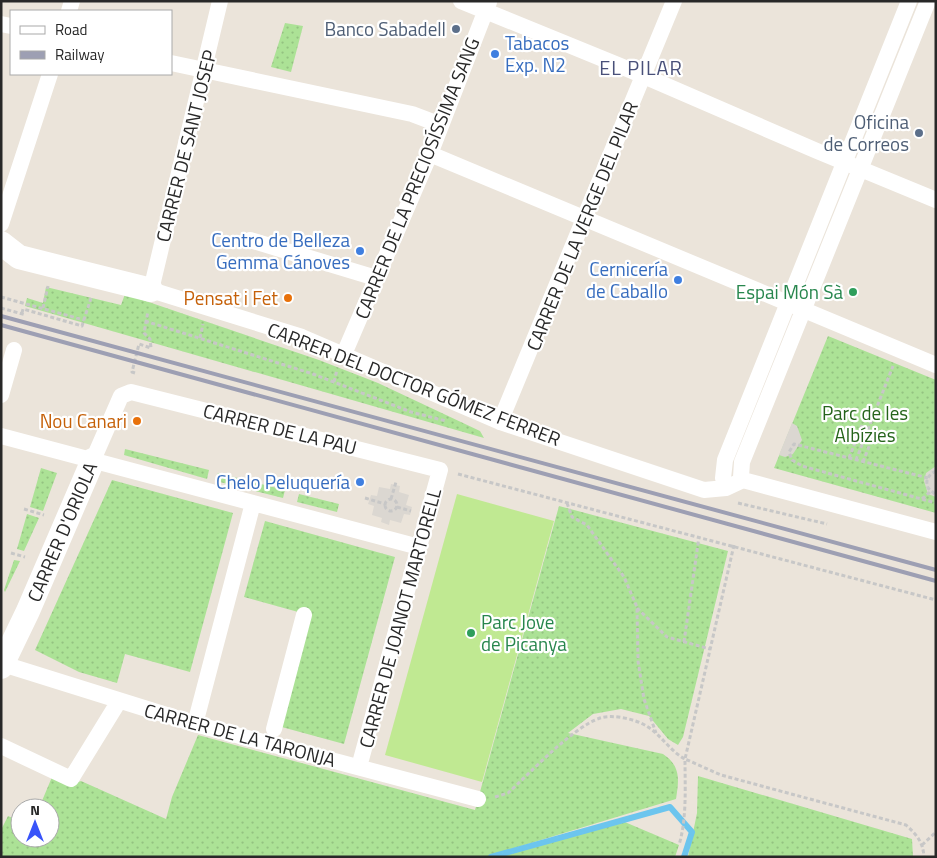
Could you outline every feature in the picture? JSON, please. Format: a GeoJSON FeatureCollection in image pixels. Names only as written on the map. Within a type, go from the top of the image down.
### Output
{"type":"FeatureCollection","features":[{"type":"Feature","properties":{"kind":"street","name":"CARRER DE SANT JOSEP"},"geometry":{"type":"LineString","coordinates":[[152,290],[220,1]]}},
{"type":"Feature","properties":{"kind":"street"},"geometry":{"type":"LineString","coordinates":[[461,1],[487,6],[860,170],[936,200]]}},
{"type":"Feature","properties":{"kind":"street","name":"CARRER DE LA VERGE DEL PILAR"},"geometry":{"type":"LineString","coordinates":[[500,422],[674,1]]}},
{"type":"Feature","properties":{"kind":"street"},"geometry":{"type":"LineString","coordinates":[[928,1],[928,21],[860,170],[742,462],[741,477],[743,480],[936,532]]}},
{"type":"Feature","properties":{"kind":"street","name":"CARRER DE LA PRECIOSÍSSIMA SANG"},"geometry":{"type":"LineString","coordinates":[[344,354],[430,154],[487,6]]}},
{"type":"Feature","properties":{"kind":"street"},"geometry":{"type":"LineString","coordinates":[[726,488],[723,478],[724,460],[843,162],[908,6],[928,21]]}},
{"type":"Feature","properties":{"kind":"street"},"geometry":{"type":"LineString","coordinates":[[172,63],[412,114],[441,125]]}},
{"type":"Feature","properties":{"kind":"street"},"geometry":{"type":"LineString","coordinates":[[1,224],[50,75]]}},
{"type":"Feature","properties":{"kind":"street"},"geometry":{"type":"LineString","coordinates":[[430,154],[936,365]]}},
{"type":"Feature","properties":{"kind":"street"},"geometry":{"type":"LineString","coordinates":[[250,240],[376,278]]}},
{"type":"Feature","properties":{"kind":"street"},"geometry":{"type":"LineString","coordinates":[[1,243],[19,257],[152,290]]}},
{"type":"Feature","properties":{"kind":"street","name":"CARRER DEL DOCTOR GÓMEZ FERRER"},"geometry":{"type":"LineString","coordinates":[[152,290],[302,336],[500,422],[704,490],[726,488],[743,480]]}},
{"type":"Feature","properties":{"kind":"street"},"geometry":{"type":"LineString","coordinates":[[1,395],[14,350]]}},
{"type":"Feature","properties":{"kind":"street","name":"CARRER DE LA PAU"},"geometry":{"type":"LineString","coordinates":[[121,396],[131,392],[145,395],[440,470]]}},
{"type":"Feature","properties":{"kind":"street","name":"CARRER D'ORIOLA"},"geometry":{"type":"LineString","coordinates":[[2,665],[121,396]]}},
{"type":"Feature","properties":{"kind":"street"},"geometry":{"type":"LineString","coordinates":[[1,436],[419,547]]}},
{"type":"Feature","properties":{"kind":"street","name":"CARRER DE JOANOT MARTORELL"},"geometry":{"type":"LineString","coordinates":[[359,767],[440,470]]}},
{"type":"Feature","properties":{"kind":"street"},"geometry":{"type":"LineString","coordinates":[[195,724],[253,503]]}},
{"type":"Feature","properties":{"kind":"street"},"geometry":{"type":"LineString","coordinates":[[274,729],[304,615]]}},
{"type":"Feature","properties":{"kind":"street","name":"CARRER DE LA TARONJA"},"geometry":{"type":"LineString","coordinates":[[2,665],[195,724],[478,799]]}},
{"type":"Feature","properties":{"kind":"street"},"geometry":{"type":"LineString","coordinates":[[1,746],[71,780],[119,701]]}},
{"type":"Feature","properties":{"kind":"path"},"geometry":{"type":"LineString","coordinates":[[43,308],[48,286]]}},
{"type":"Feature","properties":{"kind":"path"},"geometry":{"type":"LineString","coordinates":[[1,297],[84,320]]}},
{"type":"Feature","properties":{"kind":"path"},"geometry":{"type":"LineString","coordinates":[[1,308],[24,314],[23,309],[82,326],[91,297]]}},
{"type":"Feature","properties":{"kind":"path"},"geometry":{"type":"LineString","coordinates":[[200,338],[204,318]]}},
{"type":"Feature","properties":{"kind":"path"},"geometry":{"type":"LineString","coordinates":[[139,374],[132,372],[139,344],[151,348],[152,344],[150,339],[144,334],[145,321]]}},
{"type":"Feature","properties":{"kind":"path"},"geometry":{"type":"LineString","coordinates":[[856,460],[896,361]]}},
{"type":"Feature","properties":{"kind":"path"},"geometry":{"type":"LineString","coordinates":[[849,458],[862,424]]}},
{"type":"Feature","properties":{"kind":"path"},"geometry":{"type":"LineString","coordinates":[[863,462],[875,431]]}},
{"type":"Feature","properties":{"kind":"path"},"geometry":{"type":"LineString","coordinates":[[928,478],[794,444],[789,452],[792,460],[802,466],[936,503]]}},
{"type":"Feature","properties":{"kind":"path"},"geometry":{"type":"LineString","coordinates":[[440,470],[734,545],[936,600]]}},
{"type":"Feature","properties":{"kind":"path"},"geometry":{"type":"LineString","coordinates":[[936,471],[928,478],[927,485],[930,492],[936,495]]}},
{"type":"Feature","properties":{"kind":"path"},"geometry":{"type":"LineString","coordinates":[[385,504],[391,499],[396,482]]}},
{"type":"Feature","properties":{"kind":"path"},"geometry":{"type":"LineString","coordinates":[[922,499],[930,492]]}},
{"type":"Feature","properties":{"kind":"path"},"geometry":{"type":"LineString","coordinates":[[364,498],[385,504]]}},
{"type":"Feature","properties":{"kind":"path"},"geometry":{"type":"LineString","coordinates":[[391,499],[396,503],[397,507],[413,512]]}},
{"type":"Feature","properties":{"kind":"path"},"geometry":{"type":"LineString","coordinates":[[567,503],[572,517],[587,525],[624,578],[637,607],[667,637],[710,649]]}},
{"type":"Feature","properties":{"kind":"path"},"geometry":{"type":"LineString","coordinates":[[385,504],[388,511],[393,512],[397,507]]}},
{"type":"Feature","properties":{"kind":"path"},"geometry":{"type":"LineString","coordinates":[[24,509],[44,514]]}},
{"type":"Feature","properties":{"kind":"path"},"geometry":{"type":"LineString","coordinates":[[684,642],[699,536]]}},
{"type":"Feature","properties":{"kind":"path"},"geometry":{"type":"LineString","coordinates":[[679,845],[682,835],[685,802],[685,760],[734,545]]}},
{"type":"Feature","properties":{"kind":"path"},"geometry":{"type":"LineString","coordinates":[[11,553],[25,557]]}},
{"type":"Feature","properties":{"kind":"path"},"geometry":{"type":"LineString","coordinates":[[637,607],[638,661],[644,699],[657,736]]}},
{"type":"Feature","properties":{"kind":"path"},"geometry":{"type":"LineString","coordinates":[[478,799],[508,793],[567,739],[600,718],[624,718],[648,727],[675,754],[685,760],[721,775],[906,826],[918,837],[922,845],[924,857]]}},
{"type":"Feature","properties":{"kind":"path"},"geometry":{"type":"LineString","coordinates":[[922,845],[936,832]]}},
{"type":"Feature","properties":{"kind":"green space"},"geometry":{"type":"Polygon","coordinates":[[[285,23],[303,26],[291,72],[271,67],[285,23]]]}},
{"type":"Feature","properties":{"kind":"green space"},"geometry":{"type":"Polygon","coordinates":[[[46,287],[121,305],[125,294],[319,360],[378,383],[480,431],[484,438],[25,306],[27,298],[43,303],[46,287]]]}},
{"type":"Feature","properties":{"kind":"green space","name":"Parc de les Albízies"},"geometry":{"type":"Polygon","coordinates":[[[828,336],[936,380],[936,513],[774,468],[828,336]]]}},
{"type":"Feature","properties":{"kind":"green space"},"geometry":{"type":"Polygon","coordinates":[[[125,449],[209,470],[207,479],[124,455],[125,449]]]}},
{"type":"Feature","properties":{"kind":"green space"},"geometry":{"type":"Polygon","coordinates":[[[41,468],[57,473],[43,511],[30,507],[41,468]]]}},
{"type":"Feature","properties":{"kind":"green space"},"geometry":{"type":"Polygon","coordinates":[[[218,473],[285,490],[283,498],[216,481],[218,473]]]}},
{"type":"Feature","properties":{"kind":"green space"},"geometry":{"type":"Polygon","coordinates":[[[112,480],[233,513],[190,672],[125,654],[117,683],[79,672],[35,650],[112,480]]]}},
{"type":"Feature","properties":{"kind":"green space"},"geometry":{"type":"Polygon","coordinates":[[[299,494],[339,504],[337,512],[297,502],[299,494]]]}},
{"type":"Feature","properties":{"kind":"green space","name":"Parc Jove de Picanya"},"geometry":{"type":"Polygon","coordinates":[[[457,494],[554,521],[482,782],[385,755],[457,494]]]}},
{"type":"Feature","properties":{"kind":"green space"},"geometry":{"type":"Polygon","coordinates":[[[559,506],[728,551],[683,737],[678,745],[668,739],[649,716],[621,709],[593,714],[568,733],[663,754],[673,763],[676,769],[678,786],[676,799],[485,857],[1,857],[1,830],[8,816],[10,817],[10,848],[60,848],[60,798],[43,798],[52,777],[71,785],[81,781],[166,819],[172,797],[198,735],[475,810],[559,506]]]}},
{"type":"Feature","properties":{"kind":"green space"},"geometry":{"type":"Polygon","coordinates":[[[27,514],[39,518],[24,551],[17,549],[27,514]]]}},
{"type":"Feature","properties":{"kind":"green space"},"geometry":{"type":"Polygon","coordinates":[[[265,521],[395,557],[344,744],[278,726],[309,615],[244,597],[265,521]]]}},
{"type":"Feature","properties":{"kind":"green space"},"geometry":{"type":"Polygon","coordinates":[[[14,560],[20,561],[5,592],[4,590],[14,560]]]}},
{"type":"Feature","properties":{"kind":"green space"},"geometry":{"type":"Polygon","coordinates":[[[698,776],[912,839],[913,857],[688,857],[697,813],[698,776]]]}},
{"type":"Feature","properties":{"kind":"green space"},"geometry":{"type":"Polygon","coordinates":[[[620,820],[679,845],[675,857],[498,857],[620,820]]]}},
{"type":"Feature","properties":{"kind":"shaded area"},"geometry":{"type":"Polygon","coordinates":[[[792,423],[797,426],[802,440],[793,454],[785,457],[779,455],[792,423]]]}},
{"type":"Feature","properties":{"kind":"shaded area"},"geometry":{"type":"Polygon","coordinates":[[[936,466],[936,497],[928,494],[924,481],[926,473],[936,466]]]}},
{"type":"Feature","properties":{"kind":"shaded area"},"geometry":{"type":"Polygon","coordinates":[[[391,484],[400,486],[399,492],[409,495],[406,505],[412,507],[410,515],[404,514],[401,523],[390,520],[389,525],[381,522],[382,518],[372,515],[374,506],[368,504],[371,495],[377,496],[379,487],[390,489],[391,484]]]}},
{"type":"Feature","properties":{"kind":"waterway"},"geometry":{"type":"LineString","coordinates":[[491,857],[670,807],[692,832],[684,857]]}},
{"type":"Feature","properties":{"kind":"railway"},"geometry":{"type":"LineString","coordinates":[[1,316],[936,570]]}},
{"type":"Feature","properties":{"kind":"railway"},"geometry":{"type":"LineString","coordinates":[[1,325],[936,581]]}},
{"type":"Feature","properties":{"kind":"place","name":"Banco Sabadell"},"geometry":{"type":"Point","coordinates":[456,29]}},
{"type":"Feature","properties":{"kind":"place","name":"Tabacos Exp. N2"},"geometry":{"type":"Point","coordinates":[495,54]}},
{"type":"Feature","properties":{"kind":"place","name":"Oficina de Correos"},"geometry":{"type":"Point","coordinates":[919,133]}},
{"type":"Feature","properties":{"kind":"place","name":"Centro de Belleza Gemma Cánoves"},"geometry":{"type":"Point","coordinates":[360,251]}},
{"type":"Feature","properties":{"kind":"place","name":"Cernicería de Caballo"},"geometry":{"type":"Point","coordinates":[678,280]}},
{"type":"Feature","properties":{"kind":"place","name":"Espai Món Sà"},"geometry":{"type":"Point","coordinates":[853,292]}},
{"type":"Feature","properties":{"kind":"place","name":"Pensat i Fet"},"geometry":{"type":"Point","coordinates":[288,298]}},
{"type":"Feature","properties":{"kind":"place","name":"Nou Canari"},"geometry":{"type":"Point","coordinates":[137,421]}},
{"type":"Feature","properties":{"kind":"place","name":"Chelo Peluquería"},"geometry":{"type":"Point","coordinates":[360,482]}},
{"type":"Feature","properties":{"kind":"place","name":"Parc Jove de Picanya"},"geometry":{"type":"Point","coordinates":[471,633]}},
{"type":"Feature","properties":{"kind":"district","name":"EL PILAR"},"geometry":{"type":"Point","coordinates":[641,68]}}]}
